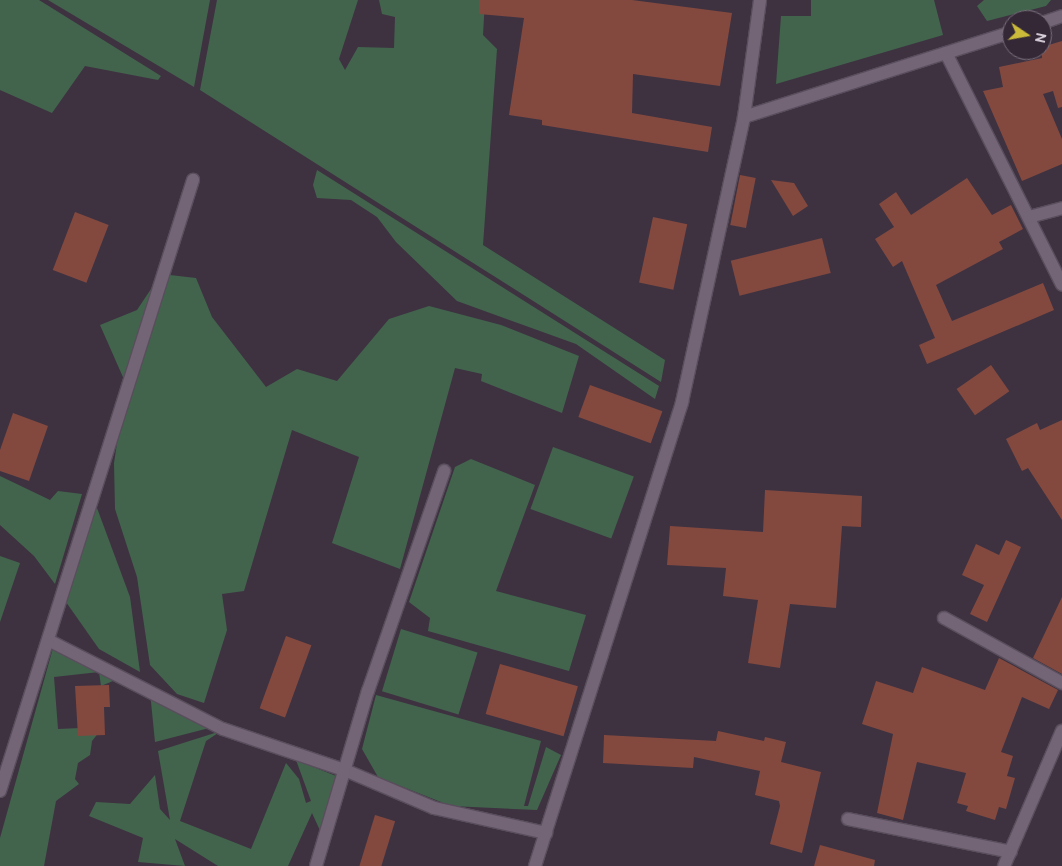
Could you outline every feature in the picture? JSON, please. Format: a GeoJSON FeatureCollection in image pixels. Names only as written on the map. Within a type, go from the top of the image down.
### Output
{"type":"FeatureCollection","features":[{"type":"Feature","properties":{"kind":"street"},"geometry":{"type":"LineString","coordinates":[[535,866],[682,402],[744,116],[760,0]]}},
{"type":"Feature","properties":{"kind":"street"},"geometry":{"type":"LineString","coordinates":[[744,116],[1002,35]]}},
{"type":"Feature","properties":{"kind":"street"},"geometry":{"type":"LineString","coordinates":[[946,53],[1062,285]]}},
{"type":"Feature","properties":{"kind":"street"},"geometry":{"type":"LineString","coordinates":[[0,791],[193,180]]}},
{"type":"Feature","properties":{"kind":"street"},"geometry":{"type":"LineString","coordinates":[[1029,217],[1062,208]]}},
{"type":"Feature","properties":{"kind":"street"},"geometry":{"type":"LineString","coordinates":[[316,866],[347,771],[368,691],[444,471]]}},
{"type":"Feature","properties":{"kind":"street"},"geometry":{"type":"LineString","coordinates":[[944,618],[1062,682]]}},
{"type":"Feature","properties":{"kind":"street"},"geometry":{"type":"LineString","coordinates":[[48,640],[223,729],[347,771],[434,808],[546,832]]}},
{"type":"Feature","properties":{"kind":"street"},"geometry":{"type":"LineString","coordinates":[[1004,866],[1062,731]]}},
{"type":"Feature","properties":{"kind":"street"},"geometry":{"type":"LineString","coordinates":[[848,819],[1011,852]]}},
{"type":"Feature","properties":{"kind":"green space"},"geometry":{"type":"Polygon","coordinates":[[[0,0],[39,0],[161,76],[158,80],[85,66],[52,113],[0,90],[0,0]]]}},
{"type":"Feature","properties":{"kind":"green space"},"geometry":{"type":"Polygon","coordinates":[[[48,0],[210,0],[194,87],[48,0]]]}},
{"type":"Feature","properties":{"kind":"green space"},"geometry":{"type":"Polygon","coordinates":[[[217,0],[358,0],[339,59],[345,70],[358,47],[394,48],[395,17],[382,14],[379,0],[485,0],[483,35],[497,49],[483,245],[665,360],[661,382],[200,90],[217,0]]]}},
{"type":"Feature","properties":{"kind":"green space"},"geometry":{"type":"Polygon","coordinates":[[[811,0],[934,0],[943,35],[776,84],[781,16],[811,16],[811,0]]]}},
{"type":"Feature","properties":{"kind":"green space"},"geometry":{"type":"Polygon","coordinates":[[[984,0],[1051,0],[1046,6],[1030,10],[1002,10],[1002,17],[987,21],[977,6],[984,0]]]}},
{"type":"Feature","properties":{"kind":"green space"},"geometry":{"type":"Polygon","coordinates":[[[317,170],[659,386],[655,399],[576,344],[457,301],[396,242],[377,217],[351,200],[317,198],[313,185],[317,170]]]}},
{"type":"Feature","properties":{"kind":"green space"},"geometry":{"type":"Polygon","coordinates":[[[161,274],[196,278],[212,317],[266,387],[297,369],[337,381],[389,319],[429,306],[501,325],[579,356],[562,413],[481,381],[482,374],[455,368],[400,569],[332,543],[359,457],[292,430],[244,591],[222,594],[227,630],[204,703],[177,694],[150,665],[137,577],[115,509],[114,463],[126,384],[100,325],[137,310],[161,274]]]}},
{"type":"Feature","properties":{"kind":"green space"},"geometry":{"type":"Polygon","coordinates":[[[553,447],[634,476],[611,538],[530,509],[553,447]]]}},
{"type":"Feature","properties":{"kind":"green space"},"geometry":{"type":"Polygon","coordinates":[[[471,459],[535,485],[496,591],[586,615],[569,671],[428,631],[430,618],[409,602],[455,467],[471,459]]]}},
{"type":"Feature","properties":{"kind":"green space"},"geometry":{"type":"Polygon","coordinates":[[[0,476],[50,500],[58,491],[82,494],[55,584],[34,556],[0,525],[0,476]]]}},
{"type":"Feature","properties":{"kind":"green space"},"geometry":{"type":"Polygon","coordinates":[[[97,508],[130,597],[140,672],[99,649],[66,602],[78,542],[97,508]]]}},
{"type":"Feature","properties":{"kind":"green space"},"geometry":{"type":"Polygon","coordinates":[[[0,556],[20,563],[0,622],[0,556]]]}},
{"type":"Feature","properties":{"kind":"green space"},"geometry":{"type":"Polygon","coordinates":[[[401,629],[478,652],[459,715],[382,691],[401,629]]]}},
{"type":"Feature","properties":{"kind":"green space"},"geometry":{"type":"Polygon","coordinates":[[[53,648],[113,671],[113,681],[101,686],[99,672],[54,677],[58,729],[103,727],[92,741],[90,755],[78,763],[75,779],[79,784],[56,801],[44,866],[0,866],[0,838],[53,648]]]}},
{"type":"Feature","properties":{"kind":"green space"},"geometry":{"type":"Polygon","coordinates":[[[150,692],[213,727],[155,742],[150,692]]]}},
{"type":"Feature","properties":{"kind":"green space"},"geometry":{"type":"Polygon","coordinates":[[[376,695],[541,741],[524,806],[528,806],[546,747],[561,755],[537,810],[451,806],[378,777],[362,749],[376,695]]]}},
{"type":"Feature","properties":{"kind":"green space"},"geometry":{"type":"Polygon","coordinates":[[[221,731],[206,741],[180,821],[251,849],[286,763],[299,779],[306,803],[311,801],[296,760],[341,778],[323,837],[312,813],[288,866],[218,866],[175,839],[185,866],[138,862],[143,838],[89,816],[96,802],[130,804],[155,775],[160,809],[170,820],[158,751],[221,731]]]}},
{"type":"Feature","properties":{"kind":"building"},"geometry":{"type":"Polygon","coordinates":[[[479,0],[632,0],[732,13],[720,86],[633,74],[632,113],[712,127],[708,152],[542,125],[542,120],[509,115],[524,18],[479,14],[479,0]]]}},
{"type":"Feature","properties":{"kind":"building"},"geometry":{"type":"Polygon","coordinates":[[[1062,41],[1062,107],[1058,108],[1053,91],[1043,94],[1062,139],[1062,164],[1022,181],[983,91],[1003,87],[999,67],[1032,60],[1052,60],[1052,44],[1062,41]]]}},
{"type":"Feature","properties":{"kind":"building"},"geometry":{"type":"Polygon","coordinates":[[[740,175],[756,178],[746,228],[730,225],[740,175]]]}},
{"type":"Feature","properties":{"kind":"building"},"geometry":{"type":"Polygon","coordinates":[[[967,178],[992,215],[1011,205],[1023,229],[999,242],[1003,249],[936,285],[952,321],[1043,283],[1054,310],[927,364],[919,345],[935,338],[902,261],[893,267],[875,239],[894,227],[879,204],[896,192],[911,215],[967,178]]]}},
{"type":"Feature","properties":{"kind":"building"},"geometry":{"type":"Polygon","coordinates":[[[771,180],[794,183],[808,206],[793,216],[771,180]]]}},
{"type":"Feature","properties":{"kind":"building"},"geometry":{"type":"Polygon","coordinates":[[[75,212],[109,225],[86,283],[53,270],[75,212]]]}},
{"type":"Feature","properties":{"kind":"building"},"geometry":{"type":"Polygon","coordinates":[[[653,217],[687,224],[673,290],[639,283],[653,217]]]}},
{"type":"Feature","properties":{"kind":"building"},"geometry":{"type":"Polygon","coordinates":[[[822,238],[831,273],[740,296],[731,261],[822,238]]]}},
{"type":"Feature","properties":{"kind":"building"},"geometry":{"type":"Polygon","coordinates":[[[991,365],[1009,391],[975,415],[957,389],[991,365]]]}},
{"type":"Feature","properties":{"kind":"building"},"geometry":{"type":"Polygon","coordinates":[[[590,385],[662,411],[651,443],[578,417],[590,385]]]}},
{"type":"Feature","properties":{"kind":"building"},"geometry":{"type":"Polygon","coordinates":[[[13,413],[48,426],[29,481],[0,471],[0,450],[13,413]]]}},
{"type":"Feature","properties":{"kind":"building"},"geometry":{"type":"Polygon","coordinates":[[[1062,420],[1062,520],[1028,468],[1022,471],[1006,439],[1037,423],[1040,430],[1062,420]]]}},
{"type":"Feature","properties":{"kind":"building"},"geometry":{"type":"Polygon","coordinates":[[[765,490],[862,496],[861,527],[842,526],[836,608],[790,604],[780,668],[748,663],[758,600],[723,596],[726,568],[667,565],[670,526],[763,532],[765,490]]]}},
{"type":"Feature","properties":{"kind":"building"},"geometry":{"type":"Polygon","coordinates":[[[1006,540],[1021,547],[987,622],[970,614],[984,585],[962,575],[976,544],[999,555],[1006,540]]]}},
{"type":"Feature","properties":{"kind":"building"},"geometry":{"type":"Polygon","coordinates":[[[1062,597],[1062,674],[1033,658],[1062,597]]]}},
{"type":"Feature","properties":{"kind":"building"},"geometry":{"type":"Polygon","coordinates":[[[286,636],[311,645],[285,718],[260,708],[286,636]]]}},
{"type":"Feature","properties":{"kind":"building"},"geometry":{"type":"Polygon","coordinates":[[[999,658],[1058,690],[1049,709],[1022,697],[1001,752],[1013,756],[1007,776],[1015,778],[1006,809],[999,807],[995,820],[966,811],[968,806],[957,803],[966,773],[917,762],[903,820],[877,813],[893,734],[862,724],[876,681],[913,693],[922,667],[985,690],[999,658]]]}},
{"type":"Feature","properties":{"kind":"building"},"geometry":{"type":"Polygon","coordinates":[[[500,664],[578,686],[564,736],[486,714],[500,664]]]}},
{"type":"Feature","properties":{"kind":"building"},"geometry":{"type":"Polygon","coordinates":[[[109,685],[110,707],[104,707],[105,735],[78,736],[75,686],[109,685]]]}},
{"type":"Feature","properties":{"kind":"building"},"geometry":{"type":"Polygon","coordinates":[[[718,731],[764,741],[765,737],[786,742],[781,762],[821,772],[802,853],[770,844],[780,806],[779,801],[755,795],[760,771],[694,757],[693,768],[603,763],[604,735],[716,741],[718,731]]]}},
{"type":"Feature","properties":{"kind":"building"},"geometry":{"type":"Polygon","coordinates":[[[375,815],[395,821],[381,866],[359,866],[375,815]]]}},
{"type":"Feature","properties":{"kind":"building"},"geometry":{"type":"Polygon","coordinates":[[[820,845],[875,860],[874,866],[814,866],[820,845]]]}}]}
